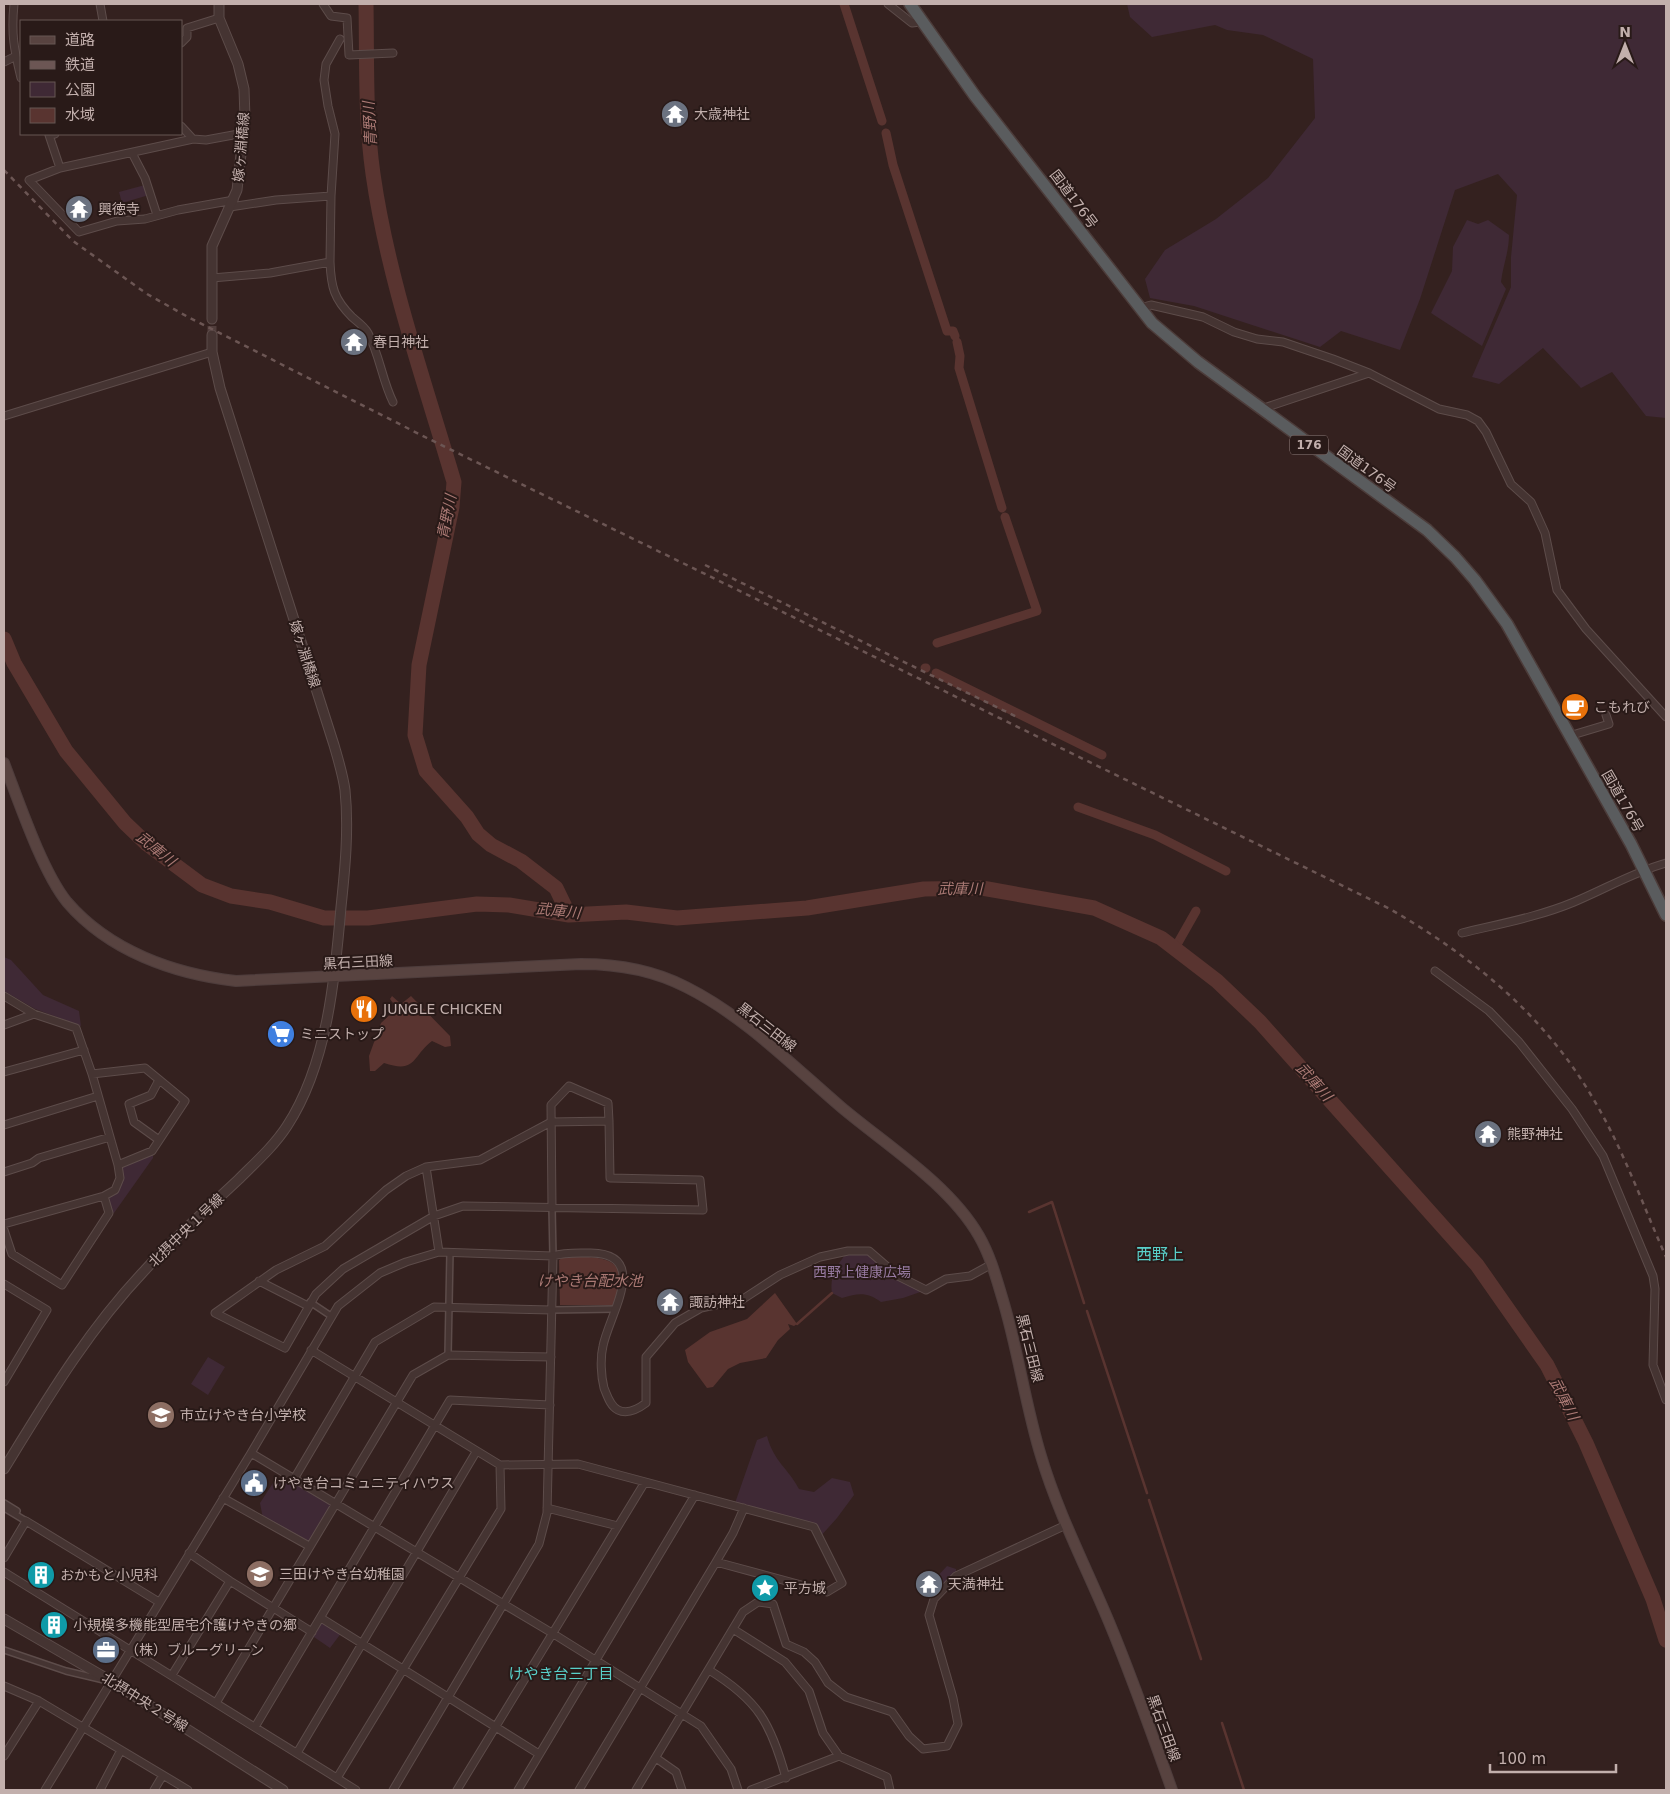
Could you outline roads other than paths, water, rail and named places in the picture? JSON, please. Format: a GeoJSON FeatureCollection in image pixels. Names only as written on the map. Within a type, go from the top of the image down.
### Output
{"type":"FeatureCollection","features":[{"type":"Feature","properties":{"kind":"highway","name":"国道176号"},"geometry":{"type":"LineString","coordinates":[[910,4],[920,22],[975,96],[1140,308],[1174,344],[1427,530],[1455,557],[1507,624],[1644,869],[1666,915]]}},
{"type":"Feature","properties":{"kind":"main road","name":"黒石三田線"},"geometry":{"type":"LineString","coordinates":[[4,763],[53,879],[67,901],[88,922],[109,938],[161,964],[211,978],[236,981],[335,978],[581,964],[615,964],[645,970],[684,985],[704,996],[762,1038],[940,1189],[978,1235],[992,1264],[1012,1330],[1041,1456],[1066,1526],[1110,1624],[1172,1790]]}},
{"type":"Feature","properties":{"kind":"street"},"geometry":{"type":"LineString","coordinates":[[14,4],[12,34],[14,57],[20,75]]}},
{"type":"Feature","properties":{"kind":"street"},"geometry":{"type":"LineString","coordinates":[[100,4],[103,20]]}},
{"type":"Feature","properties":{"kind":"street","name":"嫁ヶ淵橋線"},"geometry":{"type":"LineString","coordinates":[[212,319],[212,246],[232,204],[239,181],[244,133],[244,89],[238,64],[219,18],[219,4]]}},
{"type":"Feature","properties":{"kind":"street"},"geometry":{"type":"LineString","coordinates":[[323,4],[331,16],[347,18],[349,55],[393,53]]}},
{"type":"Feature","properties":{"kind":"street"},"geometry":{"type":"LineString","coordinates":[[888,4],[912,23],[920,22]]}},
{"type":"Feature","properties":{"kind":"street"},"geometry":{"type":"LineString","coordinates":[[182,42],[187,37],[187,28],[219,18]]}},
{"type":"Feature","properties":{"kind":"street"},"geometry":{"type":"LineString","coordinates":[[340,40],[326,64],[324,80],[335,134],[331,196],[331,286],[348,313],[367,331],[380,360],[384,384],[393,402]]}},
{"type":"Feature","properties":{"kind":"street"},"geometry":{"type":"LineString","coordinates":[[4,62],[14,57]]}},
{"type":"Feature","properties":{"kind":"street"},"geometry":{"type":"LineString","coordinates":[[182,127],[193,139]]}},
{"type":"Feature","properties":{"kind":"street"},"geometry":{"type":"LineString","coordinates":[[244,133],[206,140],[193,139],[132,152],[60,168],[29,180],[79,232],[117,221],[145,219],[157,215],[232,204],[331,196]]}},
{"type":"Feature","properties":{"kind":"street"},"geometry":{"type":"LineString","coordinates":[[49,135],[60,168]]}},
{"type":"Feature","properties":{"kind":"street"},"geometry":{"type":"LineString","coordinates":[[132,152],[145,178],[157,215]]}},
{"type":"Feature","properties":{"kind":"street"},"geometry":{"type":"LineString","coordinates":[[212,278],[270,273],[330,262]]}},
{"type":"Feature","properties":{"kind":"street"},"geometry":{"type":"LineString","coordinates":[[1140,308],[1151,305],[1203,317],[1234,332],[1257,339],[1283,342],[1369,373],[1439,409],[1467,415],[1478,422],[1486,432],[1511,484],[1531,502],[1545,533],[1557,590],[1586,629],[1666,717]]}},
{"type":"Feature","properties":{"kind":"street","name":"嫁ヶ淵橋線"},"geometry":{"type":"LineString","coordinates":[[212,335],[212,352],[220,388],[334,745],[345,789],[346,857],[336,964]]}},
{"type":"Feature","properties":{"kind":"street"},"geometry":{"type":"LineString","coordinates":[[4,416],[212,352]]}},
{"type":"Feature","properties":{"kind":"street"},"geometry":{"type":"LineString","coordinates":[[1261,409],[1369,373]]}},
{"type":"Feature","properties":{"kind":"street"},"geometry":{"type":"LineString","coordinates":[[1568,736],[1610,724],[1606,715]]}},
{"type":"Feature","properties":{"kind":"street"},"geometry":{"type":"LineString","coordinates":[[1462,933],[1520,920],[1572,903],[1644,869],[1666,863]]}},
{"type":"Feature","properties":{"kind":"street","name":"北摂中央１号線"},"geometry":{"type":"LineString","coordinates":[[4,1469],[89,1335],[114,1304],[145,1269],[267,1152],[286,1128],[311,1079],[335,978],[336,964]]}},
{"type":"Feature","properties":{"kind":"street"},"geometry":{"type":"LineString","coordinates":[[1435,971],[1489,1011],[1519,1042],[1572,1110],[1603,1156],[1653,1276],[1655,1289],[1653,1364],[1666,1400]]}},
{"type":"Feature","properties":{"kind":"street"},"geometry":{"type":"LineString","coordinates":[[4,996],[34,1014],[76,1028],[92,1074],[120,1178],[115,1190],[104,1196],[4,1224]]}},
{"type":"Feature","properties":{"kind":"street"},"geometry":{"type":"LineString","coordinates":[[4,1025],[34,1014]]}},
{"type":"Feature","properties":{"kind":"street"},"geometry":{"type":"LineString","coordinates":[[4,1072],[84,1050]]}},
{"type":"Feature","properties":{"kind":"street"},"geometry":{"type":"LineString","coordinates":[[92,1074],[145,1068],[185,1102],[152,1151],[118,1165]]}},
{"type":"Feature","properties":{"kind":"street"},"geometry":{"type":"LineString","coordinates":[[159,1080],[151,1095],[129,1104],[134,1122],[159,1140]]}},
{"type":"Feature","properties":{"kind":"street"},"geometry":{"type":"LineString","coordinates":[[393,1790],[539,1544],[547,1508],[550,1405],[553,1256],[552,1208],[551,1122],[551,1105],[569,1086],[608,1103],[609,1121],[610,1178],[700,1180],[703,1210],[552,1208],[463,1206],[434,1216],[343,1270],[322,1286],[309,1304],[285,1348],[215,1313],[259,1281],[295,1259],[325,1246],[386,1190],[406,1176],[426,1167],[480,1160],[551,1122],[609,1121]]}},
{"type":"Feature","properties":{"kind":"street"},"geometry":{"type":"LineString","coordinates":[[4,1126],[98,1096]]}},
{"type":"Feature","properties":{"kind":"street"},"geometry":{"type":"LineString","coordinates":[[4,1172],[32,1163],[39,1158],[110,1137]]}},
{"type":"Feature","properties":{"kind":"street"},"geometry":{"type":"LineString","coordinates":[[426,1167],[439,1252]]}},
{"type":"Feature","properties":{"kind":"street"},"geometry":{"type":"LineString","coordinates":[[4,1230],[12,1254],[62,1285],[109,1213],[104,1196]]}},
{"type":"Feature","properties":{"kind":"street"},"geometry":{"type":"LineString","coordinates":[[45,1790],[251,1453],[331,1316],[344,1300],[380,1273],[406,1262],[439,1252],[553,1256],[562,1253],[606,1254],[614,1259],[623,1273],[624,1281],[623,1290],[602,1348],[602,1380],[612,1404],[618,1410],[629,1412],[646,1403],[646,1357],[649,1351],[675,1323],[701,1308],[743,1299],[780,1275],[820,1257],[848,1251],[869,1251],[898,1276],[926,1290],[946,1279],[970,1276],[992,1264]]}},
{"type":"Feature","properties":{"kind":"street"},"geometry":{"type":"LineString","coordinates":[[448,1355],[450,1252]]}},
{"type":"Feature","properties":{"kind":"street"},"geometry":{"type":"LineString","coordinates":[[259,1281],[331,1316]]}},
{"type":"Feature","properties":{"kind":"street"},"geometry":{"type":"LineString","coordinates":[[4,1285],[47,1310],[4,1382]]}},
{"type":"Feature","properties":{"kind":"street"},"geometry":{"type":"LineString","coordinates":[[294,1479],[375,1342],[434,1307],[552,1310],[615,1309]]}},
{"type":"Feature","properties":{"kind":"street"},"geometry":{"type":"LineString","coordinates":[[311,1350],[476,1452],[500,1464],[578,1464],[814,1527],[842,1583],[827,1592],[716,1562]]}},
{"type":"Feature","properties":{"kind":"street"},"geometry":{"type":"LineString","coordinates":[[216,1703],[308,1546],[413,1375],[448,1355],[551,1357]]}},
{"type":"Feature","properties":{"kind":"street"},"geometry":{"type":"LineString","coordinates":[[255,1727],[450,1400],[550,1405]]}},
{"type":"Feature","properties":{"kind":"street"},"geometry":{"type":"LineString","coordinates":[[297,1753],[418,1553],[476,1452]]}},
{"type":"Feature","properties":{"kind":"street"},"geometry":{"type":"LineString","coordinates":[[251,1453],[552,1633],[701,1726],[731,1769],[738,1790]]}},
{"type":"Feature","properties":{"kind":"street"},"geometry":{"type":"LineString","coordinates":[[337,1778],[501,1509],[500,1464]]}},
{"type":"Feature","properties":{"kind":"street"},"geometry":{"type":"LineString","coordinates":[[457,1790],[645,1482]]}},
{"type":"Feature","properties":{"kind":"street"},"geometry":{"type":"LineString","coordinates":[[518,1790],[695,1495]]}},
{"type":"Feature","properties":{"kind":"street"},"geometry":{"type":"LineString","coordinates":[[223,1498],[308,1546]]}},
{"type":"Feature","properties":{"kind":"street"},"geometry":{"type":"LineString","coordinates":[[4,1503],[17,1511],[16,1513],[6,1509],[159,1602]]}},
{"type":"Feature","properties":{"kind":"street"},"geometry":{"type":"LineString","coordinates":[[547,1508],[618,1526]]}},
{"type":"Feature","properties":{"kind":"street"},"geometry":{"type":"LineString","coordinates":[[579,1790],[733,1533],[744,1508]]}},
{"type":"Feature","properties":{"kind":"street"},"geometry":{"type":"LineString","coordinates":[[4,1558],[26,1521]]}},
{"type":"Feature","properties":{"kind":"street"},"geometry":{"type":"LineString","coordinates":[[636,1790],[743,1612],[758,1602],[772,1604],[786,1644],[804,1652],[815,1662],[828,1683],[846,1697],[892,1712],[909,1736],[923,1749],[947,1746],[958,1724],[929,1615],[934,1599],[956,1576],[1066,1526]]}},
{"type":"Feature","properties":{"kind":"street"},"geometry":{"type":"LineString","coordinates":[[189,1553],[312,1632]]}},
{"type":"Feature","properties":{"kind":"street"},"geometry":{"type":"LineString","coordinates":[[4,1572],[356,1790]]}},
{"type":"Feature","properties":{"kind":"street"},"geometry":{"type":"LineString","coordinates":[[172,1675],[230,1581]]}},
{"type":"Feature","properties":{"kind":"street"},"geometry":{"type":"LineString","coordinates":[[321,1618],[539,1754]]}},
{"type":"Feature","properties":{"kind":"street","name":"北摂中央２号線"},"geometry":{"type":"LineString","coordinates":[[4,1619],[111,1681],[283,1790]]}},
{"type":"Feature","properties":{"kind":"street"},"geometry":{"type":"LineString","coordinates":[[733,1629],[785,1662],[809,1691],[823,1733],[839,1756],[887,1777],[890,1790]]}},
{"type":"Feature","properties":{"kind":"street"},"geometry":{"type":"LineString","coordinates":[[4,1650],[66,1671],[111,1681]]}},
{"type":"Feature","properties":{"kind":"street"},"geometry":{"type":"LineString","coordinates":[[709,1670],[735,1686],[758,1710],[776,1742],[786,1778]]}},
{"type":"Feature","properties":{"kind":"street"},"geometry":{"type":"LineString","coordinates":[[4,1686],[39,1701],[188,1790]]}},
{"type":"Feature","properties":{"kind":"street"},"geometry":{"type":"LineString","coordinates":[[4,1756],[39,1701]]}},
{"type":"Feature","properties":{"kind":"street"},"geometry":{"type":"LineString","coordinates":[[100,1790],[121,1750]]}},
{"type":"Feature","properties":{"kind":"street"},"geometry":{"type":"LineString","coordinates":[[752,1790],[839,1756]]}},
{"type":"Feature","properties":{"kind":"street"},"geometry":{"type":"LineString","coordinates":[[656,1758],[676,1772],[682,1790]]}},
{"type":"Feature","properties":{"kind":"street"},"geometry":{"type":"LineString","coordinates":[[154,1790],[163,1775]]}},
{"type":"Feature","properties":{"kind":"water"},"geometry":{"type":"Polygon","coordinates":[[[392,996],[401,1004],[411,996],[450,1036],[451,1046],[445,1047],[432,1041],[408,1065],[395,1066],[384,1063],[375,1071],[370,1071],[369,1056],[381,1023],[397,1008],[390,999],[392,996]]]}},
{"type":"Feature","properties":{"kind":"water","name":"けやき台配水池"},"geometry":{"type":"Polygon","coordinates":[[[564,1256],[601,1259],[611,1262],[617,1268],[620,1276],[619,1289],[613,1305],[560,1305],[559,1260],[564,1256]]]}},
{"type":"Feature","properties":{"kind":"water"},"geometry":{"type":"Polygon","coordinates":[[[775,1293],[797,1324],[794,1326],[788,1324],[790,1329],[778,1340],[766,1358],[740,1363],[728,1369],[713,1387],[707,1388],[688,1362],[685,1350],[710,1332],[747,1319],[775,1293]]]}},
{"type":"Feature","properties":{"kind":"waterway","name":"青野川"},"geometry":{"type":"LineString","coordinates":[[366,4],[370,153],[380,213],[397,291],[454,482],[452,507],[419,665],[415,735],[426,771],[467,817],[478,834],[491,845],[521,861],[556,888],[569,915]]}},
{"type":"Feature","properties":{"kind":"waterway"},"geometry":{"type":"LineString","coordinates":[[844,4],[882,121]]}},
{"type":"Feature","properties":{"kind":"waterway"},"geometry":{"type":"LineString","coordinates":[[886,133],[893,165],[947,331],[953,331],[955,336]]}},
{"type":"Feature","properties":{"kind":"waterway"},"geometry":{"type":"LineString","coordinates":[[957,342],[960,356],[959,368],[1002,508]]}},
{"type":"Feature","properties":{"kind":"waterway"},"geometry":{"type":"LineString","coordinates":[[937,643],[1037,611],[1005,517]]}},
{"type":"Feature","properties":{"kind":"waterway","name":"武庫川"},"geometry":{"type":"LineString","coordinates":[[4,639],[14,663],[66,751],[125,823],[147,844],[202,885],[231,896],[270,902],[324,918],[368,918],[477,904],[509,905],[569,915],[626,912],[677,918],[807,908],[924,889],[982,888],[1094,908],[1161,938],[1217,981],[1260,1022],[1477,1265],[1547,1365],[1586,1443],[1653,1599],[1666,1640]]}},
{"type":"Feature","properties":{"kind":"waterway"},"geometry":{"type":"LineString","coordinates":[[936,673],[1102,755]]}},
{"type":"Feature","properties":{"kind":"waterway"},"geometry":{"type":"LineString","coordinates":[[1078,807],[1155,835],[1226,871]]}},
{"type":"Feature","properties":{"kind":"waterway"},"geometry":{"type":"LineString","coordinates":[[1175,948],[1196,911]]}},
{"type":"Feature","properties":{"kind":"waterway"},"geometry":{"type":"LineString","coordinates":[[1029,1212],[1052,1202],[1084,1303]]}},
{"type":"Feature","properties":{"kind":"waterway"},"geometry":{"type":"LineString","coordinates":[[797,1324],[832,1293]]}},
{"type":"Feature","properties":{"kind":"waterway"},"geometry":{"type":"LineString","coordinates":[[1087,1311],[1147,1493]]}},
{"type":"Feature","properties":{"kind":"waterway"},"geometry":{"type":"LineString","coordinates":[[1149,1500],[1201,1659]]}},
{"type":"Feature","properties":{"kind":"waterway"},"geometry":{"type":"LineString","coordinates":[[1222,1723],[1244,1790]]}},
{"type":"Feature","properties":{"kind":"tunnel"},"geometry":{"type":"LineString","coordinates":[[212,319],[212,335]]}},
{"type":"Feature","properties":{"kind":"railway"},"geometry":{"type":"LineString","coordinates":[[4,170],[73,241],[147,294],[188,317],[427,438],[1390,909],[1420,927],[1449,946],[1502,989],[1527,1013],[1572,1065],[1612,1134],[1666,1257]]}},
{"type":"Feature","properties":{"kind":"railway"},"geometry":{"type":"LineString","coordinates":[[705,565],[1019,718]]}},
{"type":"Feature","properties":{"kind":"place","name":"大歳神社"},"geometry":{"type":"Point","coordinates":[675,114]}},
{"type":"Feature","properties":{"kind":"place","name":"興徳寺"},"geometry":{"type":"Point","coordinates":[79,209]}},
{"type":"Feature","properties":{"kind":"place","name":"春日神社"},"geometry":{"type":"Point","coordinates":[354,342]}},
{"type":"Feature","properties":{"kind":"place","name":"こもれび"},"geometry":{"type":"Point","coordinates":[1575,707]}},
{"type":"Feature","properties":{"kind":"place","name":"JUNGLE CHICKEN"},"geometry":{"type":"Point","coordinates":[364,1009]}},
{"type":"Feature","properties":{"kind":"place","name":"ミニストップ"},"geometry":{"type":"Point","coordinates":[281,1034]}},
{"type":"Feature","properties":{"kind":"place","name":"熊野神社"},"geometry":{"type":"Point","coordinates":[1488,1134]}},
{"type":"Feature","properties":{"kind":"place","name":"諏訪神社"},"geometry":{"type":"Point","coordinates":[670,1302]}},
{"type":"Feature","properties":{"kind":"place","name":"市立けやき台小学校"},"geometry":{"type":"Point","coordinates":[161,1415]}},
{"type":"Feature","properties":{"kind":"place","name":"けやき台コミュニティハウス"},"geometry":{"type":"Point","coordinates":[254,1483]}},
{"type":"Feature","properties":{"kind":"place","name":"三田けやき台幼稚園"},"geometry":{"type":"Point","coordinates":[260,1574]}},
{"type":"Feature","properties":{"kind":"place","name":"おかもと小児科"},"geometry":{"type":"Point","coordinates":[41,1575]}},
{"type":"Feature","properties":{"kind":"place","name":"天満神社"},"geometry":{"type":"Point","coordinates":[929,1584]}},
{"type":"Feature","properties":{"kind":"place","name":"平方城"},"geometry":{"type":"Point","coordinates":[765,1588]}},
{"type":"Feature","properties":{"kind":"place","name":"小規模多機能型居宅介護けやきの郷"},"geometry":{"type":"Point","coordinates":[54,1625]}},
{"type":"Feature","properties":{"kind":"place","name":"（株）ブルーグリーン"},"geometry":{"type":"Point","coordinates":[106,1650]}},
{"type":"Feature","properties":{"kind":"district","name":"西野上"},"geometry":{"type":"Point","coordinates":[1160,1254]}},
{"type":"Feature","properties":{"kind":"district","name":"けやき台三丁目"},"geometry":{"type":"Point","coordinates":[561,1674]}},
{"type":"Feature","properties":{"kind":"park label","name":"西野上健康広場"},"geometry":{"type":"Point","coordinates":[862,1272]}}]}
